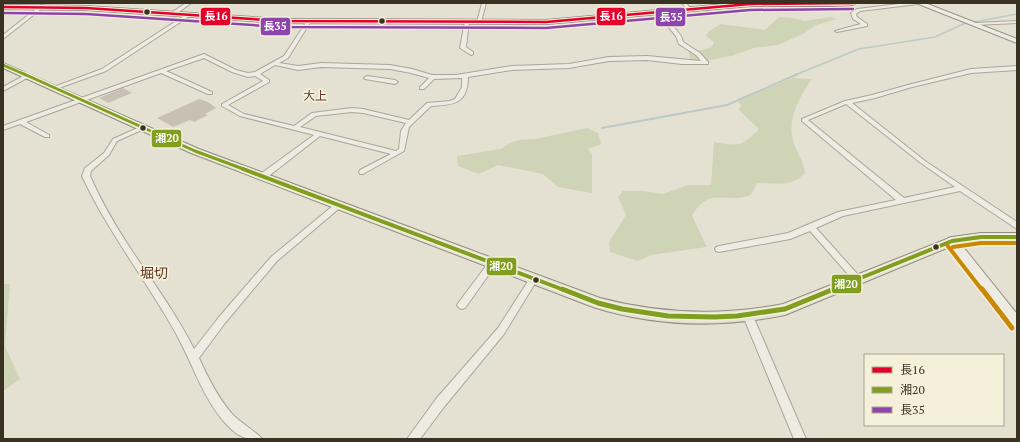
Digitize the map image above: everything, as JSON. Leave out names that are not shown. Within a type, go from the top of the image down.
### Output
[{"type":"main road","points":[[3,7],[43,5],[274,21],[479,22],[559,21],[658,12],[687,6],[848,3]]},
{"type":"main road","points":[[3,65],[195,151],[533,280],[598,303],[643,314],[694,319],[728,318],[785,309],[952,241],[992,236],[1017,237]]},
{"type":"street","points":[[174,14],[189,3]]},
{"type":"street","points":[[479,22],[484,3]]},
{"type":"street","points":[[864,3],[873,8]]},
{"type":"street","points":[[837,31],[865,25],[855,18],[853,13],[859,10],[919,3],[1017,41]]},
{"type":"street","points":[[3,37],[43,5]]},
{"type":"street","points":[[276,64],[298,68],[326,65],[377,66],[410,70],[432,77],[465,76],[512,68],[569,66],[609,59],[647,58],[706,63],[698,54],[681,43],[678,36],[658,12]]},
{"type":"street","points":[[54,88],[104,70],[189,15]]},
{"type":"street","points":[[3,128],[204,56],[234,71],[248,75],[256,74],[286,57],[309,21]]},
{"type":"street","points":[[467,22],[463,48],[471,53]]},
{"type":"street","points":[[972,23],[1017,22]]},
{"type":"street","points":[[1009,23],[1017,28]]},
{"type":"street","points":[[377,66],[367,78],[395,82]]},
{"type":"street","points":[[902,201],[804,120],[847,102],[873,97],[910,86],[972,71],[1017,68]]},
{"type":"street","points":[[161,71],[210,93]]},
{"type":"street","points":[[256,74],[267,81],[224,105],[236,113],[397,153]]},
{"type":"street","points":[[3,89],[27,76]]},
{"type":"street","points":[[363,172],[402,150],[405,137],[404,130],[410,122],[429,104],[451,103],[457,100],[465,87],[465,76]]},
{"type":"street","points":[[422,88],[432,77]]},
{"type":"street","points":[[847,102],[923,162],[1017,226]]},
{"type":"street","points":[[295,128],[314,114],[357,110],[410,122]]},
{"type":"street","points":[[21,122],[47,136]]},
{"type":"street","points":[[142,128],[115,140],[110,146],[108,154],[88,170],[86,176],[113,228],[174,320],[214,399],[224,414],[239,428],[256,439]]},
{"type":"street","points":[[262,177],[319,134]]},
{"type":"street","points":[[719,249],[790,236],[841,214],[962,188]]},
{"type":"street","points":[[193,358],[222,320],[269,264],[338,206]]},
{"type":"street","points":[[811,227],[857,279]]},
{"type":"street","points":[[952,241],[1017,324]]},
{"type":"street","points":[[462,304],[492,264]]},
{"type":"street","points":[[413,439],[440,403],[485,352],[501,331],[533,280]]},
{"type":"street","points":[[748,316],[800,439]]},
{"type":"green space","points":[[779,17],[794,18],[804,21],[831,17],[837,19],[816,25],[803,34],[778,45],[754,48],[731,56],[710,60],[691,60],[688,50],[703,50],[712,47],[714,42],[706,36],[709,31],[721,24],[765,30]]},
{"type":"green space","points":[[793,78],[812,79],[794,111],[792,120],[792,137],[805,173],[800,178],[783,184],[757,183],[751,195],[741,198],[711,198],[705,201],[692,216],[707,247],[651,255],[638,261],[610,252],[609,242],[626,215],[618,197],[623,191],[644,191],[663,194],[688,185],[711,185],[714,142],[739,144],[748,139],[759,129],[739,110],[741,105],[738,101]]},
{"type":"green space","points":[[587,128],[598,133],[601,144],[588,149],[592,154],[592,193],[558,187],[543,174],[498,165],[479,174],[458,166],[457,156],[501,149],[508,144],[519,140],[535,139]]},
{"type":"green space","points":[[3,284],[10,284],[5,346],[20,379],[3,391]]},
{"type":"building","points":[[123,88],[132,93],[108,103],[99,98]]},
{"type":"building","points":[[199,99],[208,102],[216,108],[205,114],[208,115],[194,122],[190,120],[173,127],[157,118]]},
{"type":"waterway","points":[[795,75],[859,49],[935,37],[963,24],[1017,14]]},
{"type":"waterway","points":[[602,128],[727,105],[798,74]]},
{"type":"transit line","name":"長16","points":[[3,7],[86,8],[282,21],[546,22],[750,4],[853,3]]},
{"type":"transit line","name":"長35","points":[[3,13],[86,14],[282,27],[546,28],[750,10],[853,9]]},
{"type":"transit line","name":"湘20","points":[[3,65],[195,151],[598,303],[645,313],[668,316],[714,317],[737,316],[785,309],[952,241],[981,237],[1017,237]]},
{"type":"transit line","points":[[953,247],[981,243],[1017,243]]},
{"type":"transit line","points":[[947,245],[1012,328]]},
{"type":"district","name":"大上","points":[[315,95]]},
{"type":"district","name":"堀切","points":[[154,272]]}]
